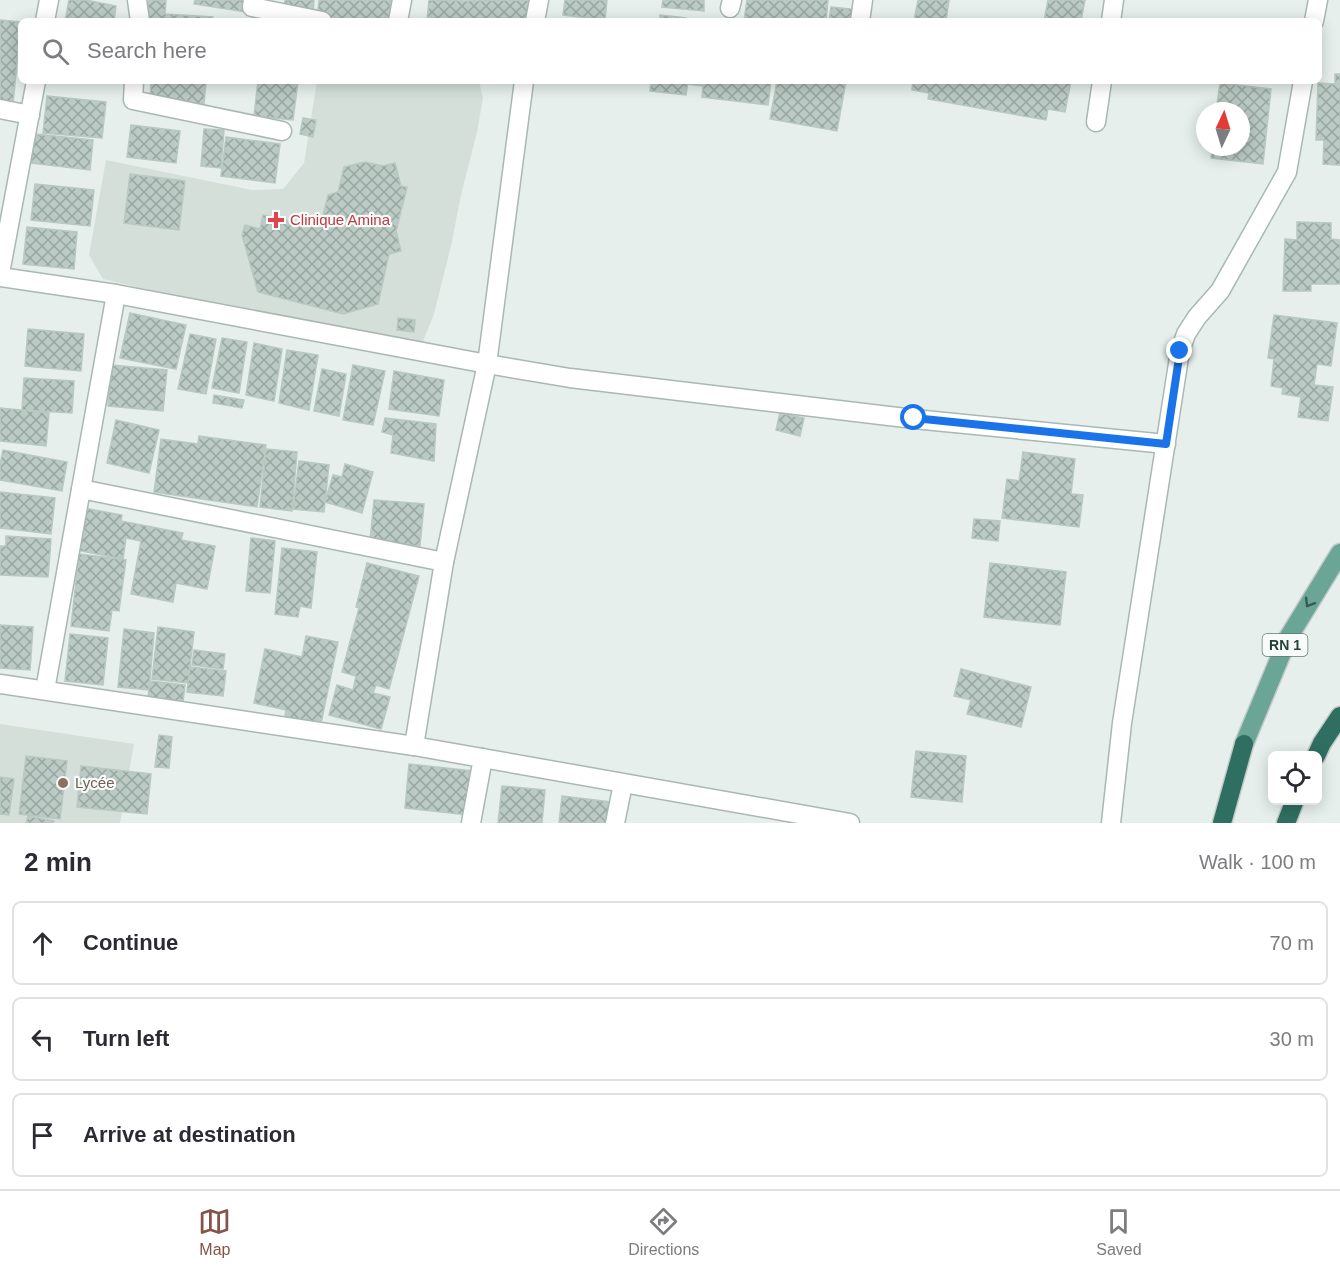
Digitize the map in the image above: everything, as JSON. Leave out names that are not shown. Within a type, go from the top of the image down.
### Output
[{"type":"highway","points":[[1318,751],[1340,716]]},
{"type":"highway","points":[[1222,823],[1244,744]]},
{"type":"highway","points":[[1231,823],[1244,744]]},
{"type":"highway","points":[[1286,823],[1293,805]]},
{"type":"main road","name":"RN 1","points":[[1244,744],[1288,638],[1340,553]]},
{"type":"street","points":[[137,0],[140,18]]},
{"type":"street","points":[[253,0],[252,7],[307,18]]},
{"type":"street","points":[[399,18],[402,0]]},
{"type":"street","points":[[536,18],[539,0]]},
{"type":"street","points":[[860,18],[863,0]]},
{"type":"street","points":[[1111,18],[1114,0]]},
{"type":"street","points":[[1315,18],[1318,0]]},
{"type":"street","points":[[35,84],[0,275],[116,294],[570,378],[890,416],[1166,444]]},
{"type":"street","points":[[134,84],[133,100],[282,131]]},
{"type":"street","points":[[414,746],[444,562],[487,364],[524,84]]},
{"type":"street","points":[[1096,122],[1102,84]]},
{"type":"street","points":[[1111,823],[1122,723],[1180,351],[1186,334],[1197,317],[1220,291],[1287,172],[1302,84]]},
{"type":"street","points":[[0,109],[30,115]]},
{"type":"street","points":[[45,690],[116,294]]},
{"type":"street","points":[[81,489],[444,562]]},
{"type":"street","points":[[0,684],[414,746],[850,823]]},
{"type":"street","points":[[471,823],[483,758]]},
{"type":"street","points":[[615,823],[623,784]]},
{"type":"shaded area","name":"Clinique Amina","points":[[317,84],[480,84],[483,98],[477,132],[434,314],[421,346],[231,309],[103,279],[89,255],[106,160],[252,190],[283,189],[304,163]]},
{"type":"shaded area","name":"Lycée","points":[[0,724],[134,744],[120,823],[0,823]]},
{"type":"building","points":[[69,0],[86,0],[116,6],[114,18],[66,18]]},
{"type":"building","points":[[149,0],[166,0],[165,14],[213,17],[213,18],[147,18]]},
{"type":"building","points":[[195,0],[255,0],[252,13],[194,4]]},
{"type":"building","points":[[285,0],[314,0],[313,14],[284,11]]},
{"type":"building","points":[[319,0],[391,0],[389,18],[317,18]]},
{"type":"building","points":[[429,0],[532,0],[530,18],[427,18]]},
{"type":"building","points":[[565,0],[607,0],[605,18],[563,15]]},
{"type":"building","points":[[663,0],[704,0],[704,11],[662,7]]},
{"type":"building","points":[[747,0],[828,0],[826,18],[744,18]]},
{"type":"building","points":[[918,0],[949,0],[946,18],[915,18]]},
{"type":"building","points":[[1048,0],[1085,0],[1082,18],[1045,18]]},
{"type":"building","points":[[831,7],[869,11],[868,18],[829,18]]},
{"type":"building","points":[[660,15],[686,18],[660,18]]},
{"type":"building","points":[[0,20],[18,22],[18,53],[13,104],[0,103]]},
{"type":"building","points":[[1335,74],[1340,74],[1340,165],[1323,164],[1324,140],[1316,140],[1318,84],[1335,84]]},
{"type":"building","points":[[151,84],[206,84],[204,104],[150,99]]},
{"type":"building","points":[[258,84],[298,84],[293,120],[254,116]]},
{"type":"building","points":[[651,84],[688,84],[686,95],[650,91]]},
{"type":"building","points":[[688,84],[771,84],[768,105],[702,97],[703,86]]},
{"type":"building","points":[[776,84],[845,84],[837,131],[770,119]]},
{"type":"building","points":[[913,84],[1070,84],[1065,112],[1048,109],[1046,120],[928,99],[929,93],[912,90]]},
{"type":"building","points":[[1220,84],[1271,89],[1263,164],[1211,158],[1211,156],[1250,156],[1250,102],[1217,102]]},
{"type":"building","points":[[47,96],[106,102],[102,138],[43,133]]},
{"type":"building","points":[[303,118],[316,120],[313,137],[300,134]]},
{"type":"building","points":[[131,125],[180,131],[176,163],[127,157]]},
{"type":"building","points":[[204,129],[224,130],[221,168],[201,166]]},
{"type":"building","points":[[35,134],[93,140],[90,170],[31,163]]},
{"type":"building","points":[[226,137],[280,144],[275,183],[221,176]]},
{"type":"building","points":[[365,162],[383,166],[395,163],[401,186],[407,187],[396,231],[401,251],[389,254],[378,304],[343,314],[258,292],[242,235],[245,225],[260,229],[263,215],[320,228],[328,195],[338,192],[344,167]]},
{"type":"building","points":[[130,174],[185,181],[179,230],[124,223]]},
{"type":"building","points":[[35,184],[94,190],[90,226],[31,220]]},
{"type":"building","points":[[1297,222],[1331,223],[1331,239],[1340,240],[1340,284],[1311,284],[1311,291],[1283,291],[1285,239],[1297,240]]},
{"type":"building","points":[[27,227],[77,232],[74,269],[23,264]]},
{"type":"building","points":[[130,313],[186,325],[176,369],[120,358]]},
{"type":"building","points":[[1274,315],[1337,323],[1331,366],[1317,364],[1314,385],[1333,387],[1328,421],[1298,417],[1301,397],[1282,394],[1283,388],[1271,386],[1274,359],[1268,358]]},
{"type":"building","points":[[398,318],[415,320],[414,332],[397,330]]},
{"type":"building","points":[[28,329],[84,334],[81,371],[25,366]]},
{"type":"building","points":[[190,334],[216,339],[206,394],[178,389]]},
{"type":"building","points":[[222,338],[247,342],[239,393],[212,388]]},
{"type":"building","points":[[254,343],[282,349],[274,401],[246,395]]},
{"type":"building","points":[[287,350],[318,355],[309,410],[279,403]]},
{"type":"building","points":[[111,365],[167,370],[163,411],[108,406]]},
{"type":"building","points":[[353,365],[385,371],[373,425],[343,420]]},
{"type":"building","points":[[322,369],[346,374],[339,416],[314,411]]},
{"type":"building","points":[[394,371],[444,380],[439,416],[389,409]]},
{"type":"building","points":[[24,378],[74,381],[72,413],[22,410]]},
{"type":"building","points":[[214,395],[244,400],[242,408],[213,403]]},
{"type":"building","points":[[0,408],[49,413],[46,446],[0,441]]},
{"type":"building","points":[[780,413],[804,418],[800,436],[776,430]]},
{"type":"building","points":[[385,418],[436,424],[434,461],[391,453],[393,435],[382,432]]},
{"type":"building","points":[[116,420],[159,430],[149,473],[107,463]]},
{"type":"building","points":[[199,436],[266,445],[257,507],[154,492],[161,439],[198,444]]},
{"type":"building","points":[[266,449],[297,452],[292,511],[260,507]]},
{"type":"building","points":[[3,450],[67,462],[62,491],[0,480]]},
{"type":"building","points":[[1023,452],[1075,459],[1071,494],[1083,495],[1079,527],[1002,518],[1007,479],[1019,481]]},
{"type":"building","points":[[299,461],[329,465],[324,512],[293,509]]},
{"type":"building","points":[[345,464],[373,472],[362,513],[325,502],[333,475],[342,477]]},
{"type":"building","points":[[0,492],[55,498],[51,534],[0,528]]},
{"type":"building","points":[[374,500],[424,504],[420,546],[370,541]]},
{"type":"building","points":[[84,508],[122,515],[121,521],[183,533],[181,540],[215,546],[207,589],[176,583],[173,602],[131,594],[141,541],[126,538],[123,559],[76,550]]},
{"type":"building","points":[[974,519],[1000,521],[998,541],[972,538]]},
{"type":"building","points":[[6,536],[51,539],[48,577],[0,575],[0,546],[6,546]]},
{"type":"building","points":[[251,538],[275,541],[270,593],[246,591]]},
{"type":"building","points":[[282,548],[317,552],[311,608],[300,606],[298,617],[275,614]]},
{"type":"building","points":[[79,554],[126,560],[119,611],[112,610],[109,631],[71,626]]},
{"type":"building","points":[[367,563],[419,576],[389,689],[376,685],[373,693],[390,697],[381,729],[329,715],[337,685],[353,690],[356,676],[342,672],[359,608],[356,607]]},
{"type":"building","points":[[990,563],[1066,572],[1060,625],[984,617]]},
{"type":"building","points":[[0,625],[33,627],[30,670],[0,668]]},
{"type":"building","points":[[158,627],[194,632],[188,683],[152,679]]},
{"type":"building","points":[[124,629],[154,633],[149,690],[118,687]]},
{"type":"building","points":[[70,634],[108,638],[103,685],[65,681]]},
{"type":"building","points":[[306,636],[338,642],[320,728],[284,721],[286,710],[254,703],[265,649],[302,657]]},
{"type":"building","points":[[194,650],[225,654],[223,669],[192,665]]},
{"type":"building","points":[[190,667],[226,671],[223,696],[187,692]]},
{"type":"building","points":[[961,669],[1031,687],[1021,727],[967,714],[971,700],[954,696]]},
{"type":"building","points":[[150,681],[185,685],[183,702],[148,698]]},
{"type":"building","points":[[159,735],[172,737],[169,768],[155,767]]},
{"type":"building","points":[[916,751],[966,756],[962,802],[911,797]]},
{"type":"building","points":[[26,756],[67,761],[60,819],[19,814]]},
{"type":"building","points":[[409,764],[473,771],[468,815],[405,808]]},
{"type":"building","points":[[81,766],[151,774],[147,814],[77,807]]},
{"type":"building","points":[[0,777],[14,779],[9,815],[0,814]]},
{"type":"building","points":[[502,786],[545,790],[542,823],[498,823]]},
{"type":"building","points":[[562,796],[611,802],[608,823],[559,823]]},
{"type":"building","points":[[28,816],[54,821],[53,823],[26,823]]},
{"type":"place","name":"Clinique Amina","points":[[276,220]]},
{"type":"place","name":"Lycée","points":[[63,783]]},
{"type":"route","points":[[914,418],[1166,444],[1180,351]]}]
